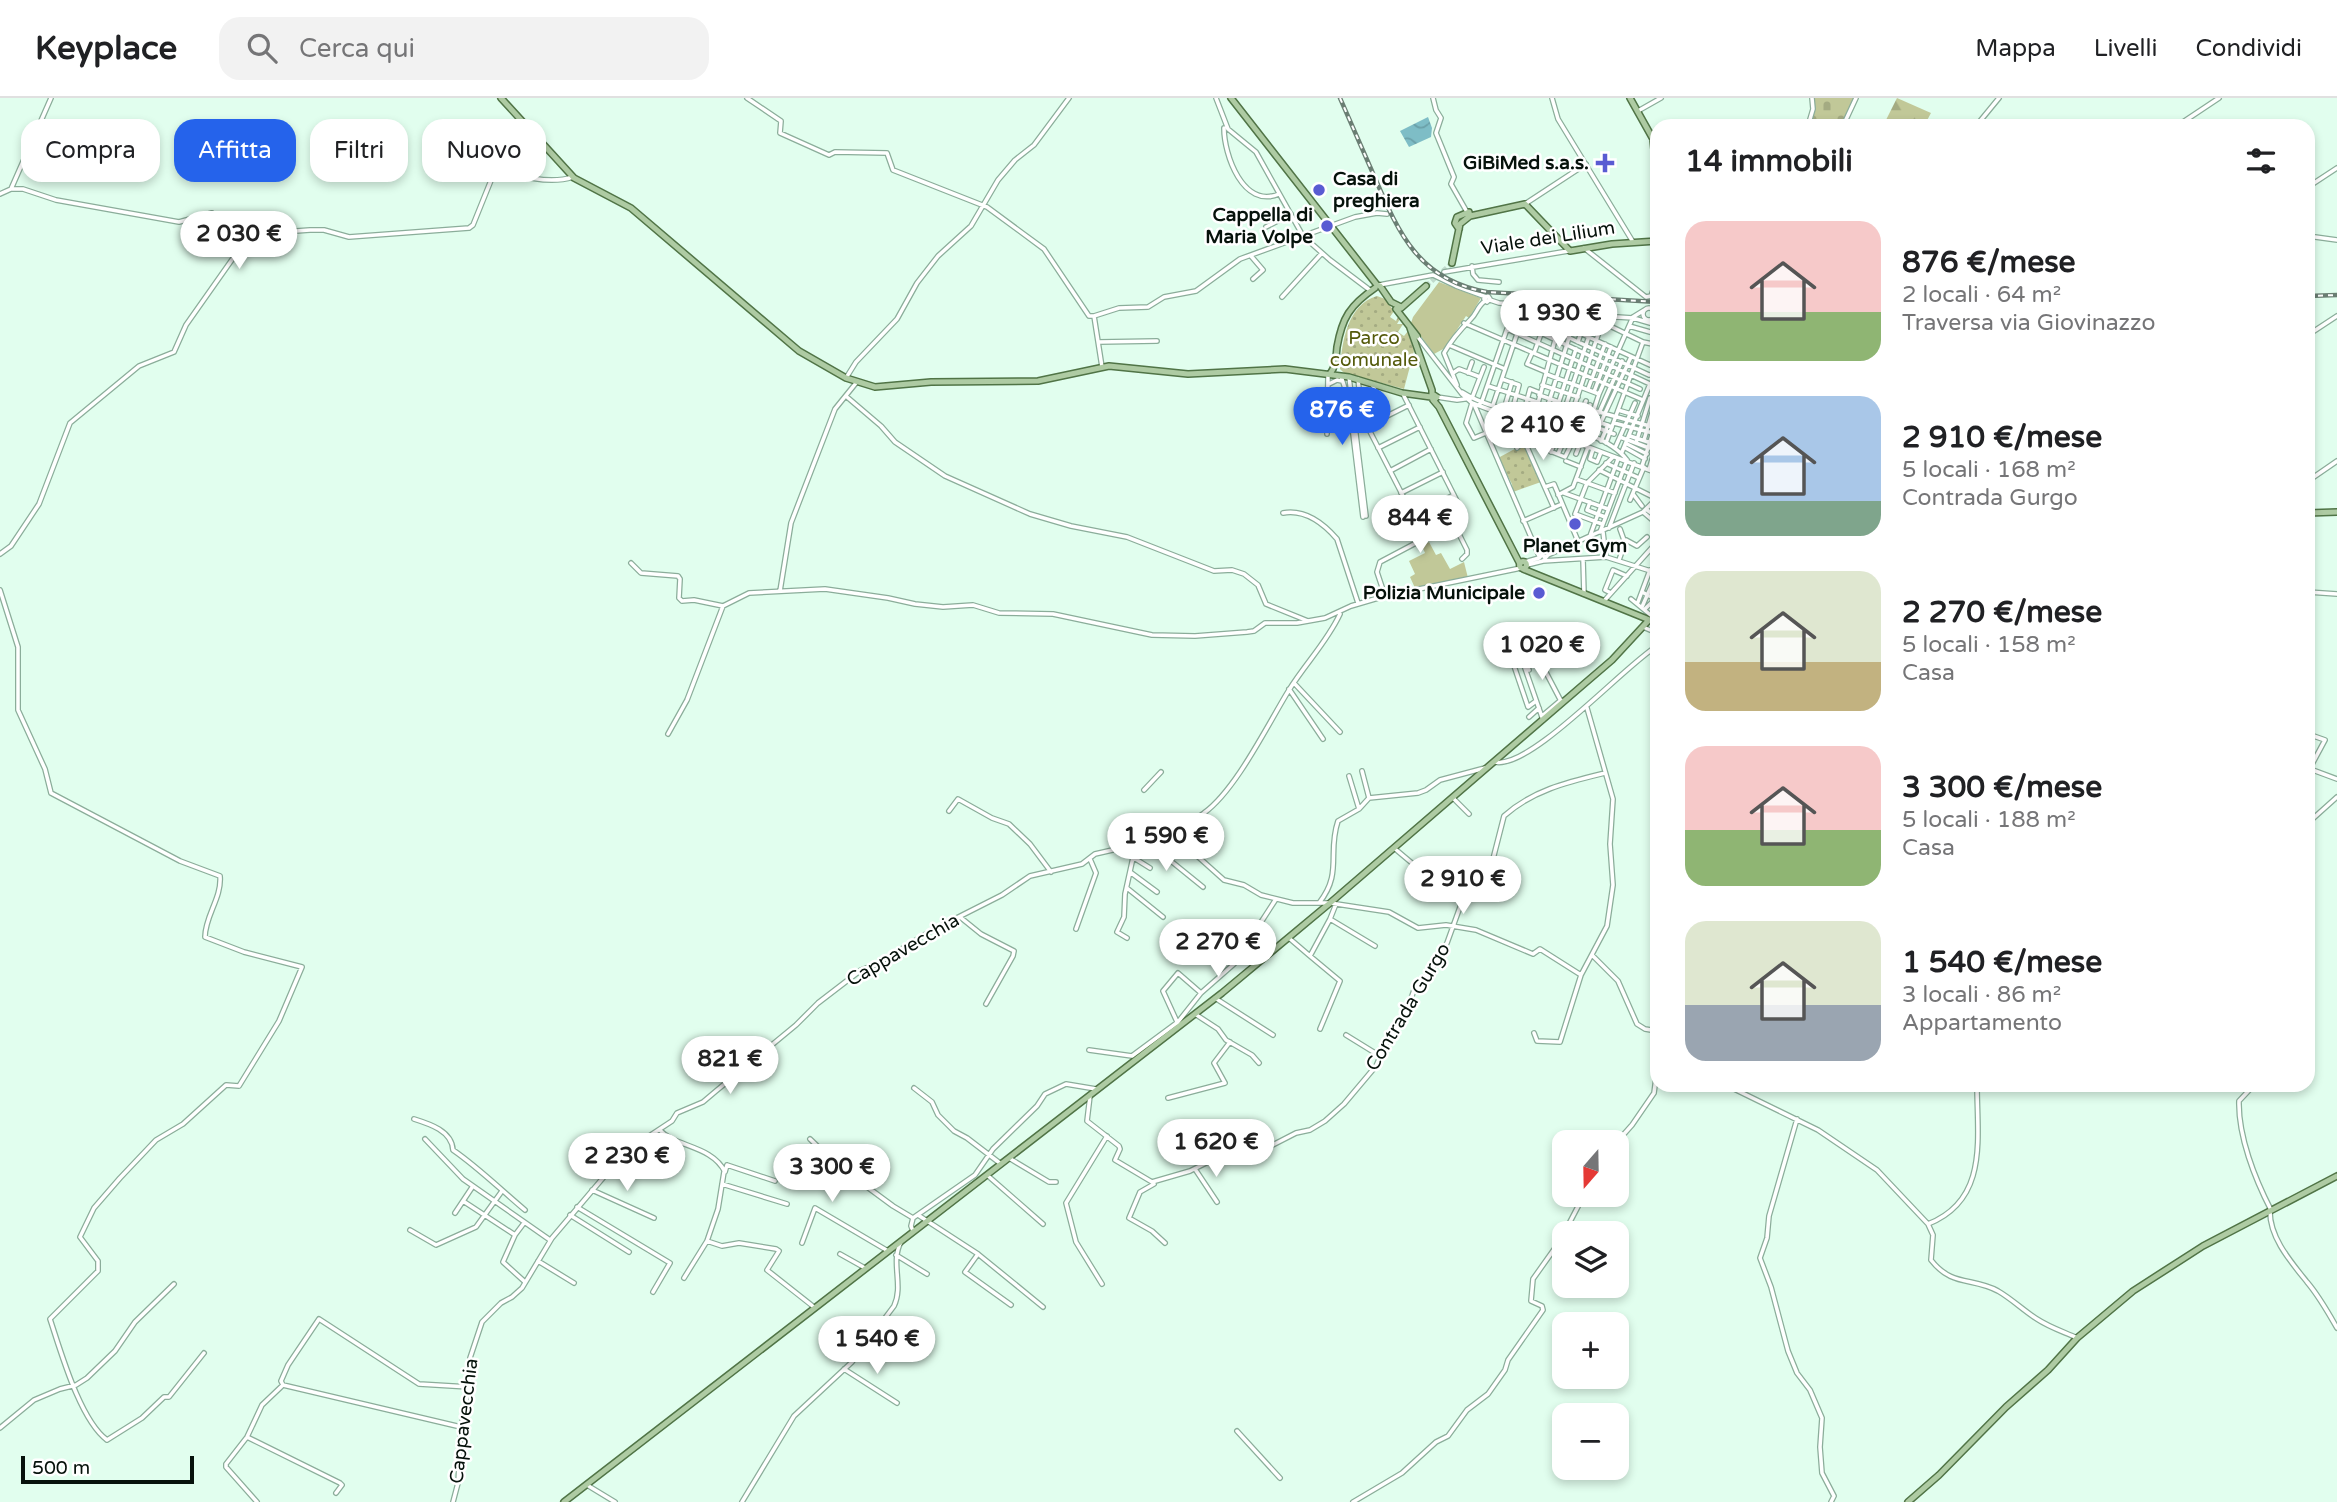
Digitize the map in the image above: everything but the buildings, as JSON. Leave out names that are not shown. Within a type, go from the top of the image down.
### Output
[{"type":"main road","points":[[500,98],[573,177],[631,208],[799,351],[856,383],[887,387],[931,382],[1028,382],[1102,367],[1122,366],[1188,374],[1250,369],[1307,370],[1358,379],[1402,393],[1434,397]]},
{"type":"main road","points":[[1231,98],[1378,289],[1399,308],[1417,340],[1434,397],[1523,565],[1584,594],[1650,618]]},
{"type":"main road","points":[[1630,98],[1650,133]]},
{"type":"main road","points":[[1452,263],[1461,222],[1469,214],[1525,204],[1570,251]]},
{"type":"main road","name":"Viale dei Lilium","points":[[1570,251],[1650,241]]},
{"type":"main road","points":[[1399,308],[1426,286]]},
{"type":"main road","points":[[1335,376],[1342,322],[1362,298],[1378,289]]},
{"type":"main road","points":[[1335,376],[1345,324],[1362,302],[1378,289]]},
{"type":"main road","points":[[2315,513],[2337,512]]},
{"type":"main road","points":[[564,1502],[1098,1090],[1333,904],[1394,848],[1487,768],[1499,761],[1542,718],[1612,660],[1650,619]]},
{"type":"main road","points":[[1908,1502],[1939,1475],[1998,1414],[2048,1370],[2077,1338],[2141,1286],[2203,1246],[2337,1176]]},
{"type":"street","points":[[11,189],[51,98]]},
{"type":"street","points":[[747,98],[781,121],[780,133],[828,155],[835,152],[887,153],[893,170],[990,209],[1047,251],[1089,316],[1119,308],[1148,307],[1164,297],[1196,291],[1240,259],[1355,217],[1387,214]]},
{"type":"street","points":[[846,378],[856,362],[897,319],[917,283],[938,256],[971,226],[998,180],[1015,160],[1034,145],[1069,98]]},
{"type":"street","points":[[1216,98],[1228,129],[1256,152],[1303,236],[1361,285],[1364,290],[1362,298]]},
{"type":"street","points":[[1433,98],[1441,118],[1436,133],[1454,177],[1451,184],[1469,214]]},
{"type":"street","points":[[1552,98],[1558,119],[1633,242]]},
{"type":"street","points":[[1638,111],[1661,98]]},
{"type":"street","points":[[1810,119],[1812,98]]},
{"type":"street","points":[[1846,119],[1856,98]]},
{"type":"street","points":[[1982,119],[1999,98]]},
{"type":"street","points":[[2188,119],[2219,98]]},
{"type":"street","points":[[1224,128],[1228,159],[1240,179],[1260,194],[1279,194]]},
{"type":"street","points":[[1525,204],[1586,164]]},
{"type":"street","points":[[232,239],[254,234],[310,230],[324,230],[349,237],[469,228],[473,225],[496,168],[533,178],[564,180],[573,177]]},
{"type":"street","points":[[2315,182],[2337,168]]},
{"type":"street","points":[[0,194],[11,189],[23,189],[56,200],[179,222],[212,213],[232,239],[236,254],[186,326],[174,352],[139,366],[70,423],[39,504],[11,546],[0,554]]},
{"type":"street","points":[[1266,227],[1291,214]]},
{"type":"street","points":[[2315,237],[2337,240]]},
{"type":"street","points":[[1584,248],[1646,297],[1650,296]]},
{"type":"street","name":"Viale dei Lilium","points":[[1444,272],[1570,251]]},
{"type":"street","points":[[1282,297],[1322,253]]},
{"type":"street","points":[[1251,256],[1263,270],[1253,279]]},
{"type":"street","points":[[1472,266],[1473,274],[1478,280],[1499,282]]},
{"type":"street","points":[[1361,285],[1378,289],[1434,275],[1497,303],[1551,307],[1576,315],[1633,318],[1650,322]]},
{"type":"street","points":[[1450,375],[1444,353],[1464,323],[1471,320],[1480,304],[1487,299]]},
{"type":"street","points":[[1551,307],[1527,364],[1599,394]]},
{"type":"street","points":[[1646,309],[1650,310]]},
{"type":"street","points":[[1586,434],[1599,394],[1629,326],[1633,318],[1646,309]]},
{"type":"street","points":[[1646,309],[1644,316],[1647,321]]},
{"type":"street","points":[[1534,418],[1564,311]]},
{"type":"street","points":[[1542,421],[1576,315]]},
{"type":"street","points":[[1552,424],[1587,315]]},
{"type":"street","points":[[1094,316],[1102,367]]},
{"type":"street","points":[[1567,428],[1603,316]]},
{"type":"street","points":[[2315,330],[2337,316]]},
{"type":"street","points":[[1610,326],[1613,317]]},
{"type":"street","points":[[1547,318],[1650,365]]},
{"type":"street","points":[[1464,323],[1643,400],[1650,398]]},
{"type":"street","points":[[1602,323],[1650,344]]},
{"type":"street","points":[[1544,326],[1650,376]]},
{"type":"street","points":[[1629,326],[1650,332]]},
{"type":"street","points":[[1475,401],[1488,386],[1507,329],[1640,388]]},
{"type":"street","points":[[1541,333],[1650,384],[1590,536]]},
{"type":"street","points":[[1493,405],[1517,334]]},
{"type":"street","points":[[1559,426],[1589,336]]},
{"type":"street","points":[[1417,340],[1450,375],[1459,389],[1475,401],[1649,470]]},
{"type":"street","points":[[1099,342],[1157,341]]},
{"type":"street","points":[[1594,437],[1598,428],[1608,422],[1618,410],[1643,342]]},
{"type":"street","points":[[1588,389],[1605,344]]},
{"type":"street","points":[[1449,345],[1505,369]]},
{"type":"street","points":[[1594,392],[1611,346]]},
{"type":"street","points":[[1583,416],[1595,410],[1617,389],[1631,356]]},
{"type":"street","points":[[1574,430],[1578,420],[1602,405],[1622,361]]},
{"type":"street","points":[[1468,373],[1472,362]]},
{"type":"street","points":[[1484,367],[1466,423],[1474,438],[1486,433]]},
{"type":"street","points":[[1450,375],[1459,369],[1480,377]]},
{"type":"street","points":[[1329,384],[1338,380],[1335,376]]},
{"type":"street","points":[[1327,434],[1329,384],[1335,376]]},
{"type":"street","points":[[1335,376],[1347,393],[1354,427]]},
{"type":"street","points":[[1349,377],[1364,516]]},
{"type":"street","points":[[1358,379],[1363,419],[1425,539]]},
{"type":"street","points":[[1502,379],[1519,385],[1512,411]]},
{"type":"street","points":[[1504,409],[1512,382]]},
{"type":"street","points":[[780,591],[791,523],[835,409],[856,383]]},
{"type":"street","points":[[1373,384],[1387,416]]},
{"type":"street","points":[[1542,385],[1578,397]]},
{"type":"street","points":[[1488,386],[1583,422],[1626,423],[1650,430]]},
{"type":"street","points":[[1525,416],[1530,389],[1566,404],[1598,428],[1610,433]]},
{"type":"street","points":[[1385,596],[1377,572],[1380,562],[1464,519],[1465,514],[1402,393]]},
{"type":"street","points":[[847,397],[895,442],[945,476],[1030,514],[1071,526],[1126,537],[1214,571],[1233,570],[1244,574],[1258,585],[1266,604],[1308,621]]},
{"type":"street","points":[[1434,397],[1493,405],[1586,434],[1615,448],[1644,440],[1650,443]]},
{"type":"street","points":[[1635,443],[1650,398]]},
{"type":"street","points":[[1475,401],[1493,450],[1541,560]]},
{"type":"street","points":[[1597,402],[1602,405]]},
{"type":"street","points":[[1367,426],[1409,405]]},
{"type":"street","points":[[1525,416],[1531,406]]},
{"type":"street","points":[[1615,448],[1634,406],[1646,413]]},
{"type":"street","points":[[1595,410],[1608,422],[1610,433],[1606,443]]},
{"type":"street","points":[[1595,410],[1608,422]]},
{"type":"street","points":[[1618,410],[1637,416]]},
{"type":"street","points":[[1580,432],[1583,416]]},
{"type":"street","points":[[1644,440],[1650,421]]},
{"type":"street","points":[[1517,448],[1529,424]]},
{"type":"street","points":[[1378,448],[1420,427]]},
{"type":"street","points":[[1541,429],[1530,445],[1530,453],[1554,508]]},
{"type":"street","points":[[1542,448],[1549,432]]},
{"type":"street","points":[[1601,440],[1610,433]]},
{"type":"street","points":[[1551,452],[1557,435]]},
{"type":"street","points":[[1620,437],[1626,444],[1650,457]]},
{"type":"street","points":[[1559,454],[1564,438]]},
{"type":"street","points":[[1522,441],[1559,454],[1581,467]]},
{"type":"street","points":[[1566,459],[1573,441]]},
{"type":"street","points":[[1635,443],[1646,456]]},
{"type":"street","points":[[1626,444],[1635,443],[1649,448],[1630,500]]},
{"type":"street","points":[[1576,454],[1580,444]]},
{"type":"street","points":[[1606,557],[1602,524],[1627,460],[1626,444]]},
{"type":"street","points":[[1590,448],[1590,459],[1597,462],[1601,452]]},
{"type":"street","points":[[1558,495],[1573,487],[1590,448]]},
{"type":"street","points":[[1390,471],[1431,449]]},
{"type":"street","points":[[1487,452],[1493,450]]},
{"type":"street","points":[[1569,519],[1577,514],[1587,483],[1613,457]]},
{"type":"street","points":[[2315,476],[2337,461]]},
{"type":"street","points":[[1606,463],[1640,478]]},
{"type":"street","points":[[1609,528],[1634,463]]},
{"type":"street","points":[[1599,470],[1650,499]]},
{"type":"street","points":[[1401,493],[1443,472]]},
{"type":"street","points":[[1576,479],[1615,493]]},
{"type":"street","points":[[1545,487],[1554,484],[1578,541]]},
{"type":"street","points":[[1523,521],[1554,508],[1562,502],[1564,493]]},
{"type":"street","points":[[1564,493],[1615,512]]},
{"type":"street","points":[[1633,494],[1642,506]]},
{"type":"street","points":[[1413,515],[1454,495]]},
{"type":"street","points":[[1590,502],[1587,510],[1620,523]]},
{"type":"street","points":[[631,563],[641,572],[678,576],[679,598],[682,601],[694,600],[723,606],[749,593],[825,589],[926,606],[970,605],[999,612],[1036,612],[1157,635],[1229,634],[1254,631],[1265,623],[1325,618],[1357,603],[1512,569],[1541,560],[1650,507]]},
{"type":"street","points":[[1645,511],[1650,513]]},
{"type":"street","points":[[1645,511],[1650,516]]},
{"type":"street","points":[[1283,513],[1304,514],[1331,530],[1338,539],[1357,603]]},
{"type":"street","points":[[1577,514],[1602,524]]},
{"type":"street","points":[[1454,524],[1467,550],[1462,559]]},
{"type":"street","points":[[1619,560],[1624,539],[1620,529]]},
{"type":"street","points":[[1624,539],[1637,546],[1647,537]]},
{"type":"street","points":[[1604,601],[1650,552]]},
{"type":"street","points":[[1541,560],[1606,557],[1650,570],[1638,602]]},
{"type":"street","points":[[1583,559],[1584,594]]},
{"type":"street","points":[[1611,593],[1605,590],[1613,570],[1627,576]]},
{"type":"street","points":[[0,590],[18,647],[18,710],[45,768],[51,793],[180,861],[220,876],[219,892],[205,937],[244,952],[302,967],[279,1021],[239,1086],[226,1085],[183,1124],[156,1140],[102,1197],[85,1223],[80,1237],[98,1261],[98,1270],[50,1319],[73,1385],[95,1429],[107,1440],[142,1418],[169,1396],[204,1353]]},
{"type":"street","points":[[1642,592],[1649,594],[1644,608]]},
{"type":"street","points":[[2315,592],[2337,594]]},
{"type":"street","points":[[1632,599],[1650,617]]},
{"type":"street","points":[[1644,608],[1650,604]]},
{"type":"street","points":[[668,734],[687,700],[723,606]]},
{"type":"street","name":"Cappavecchia","points":[[453,1502],[458,1483],[461,1427],[469,1387],[470,1358],[482,1322],[500,1303],[512,1297],[525,1282],[550,1240],[625,1152],[672,1121],[677,1113],[703,1102],[796,1025],[818,1003],[861,970],[877,964],[929,932],[1002,895],[1030,876],[1082,864],[1095,854],[1136,844],[1175,824],[1203,815],[1224,794],[1289,689],[1328,636],[1341,612]]},
{"type":"street","points":[[1643,627],[1650,630]]},
{"type":"street","points":[[1530,640],[1561,702]]},
{"type":"street","points":[[1528,672],[1520,651],[1510,654],[1528,707],[1535,701]]},
{"type":"street","points":[[1499,761],[1542,741],[1587,708],[1624,671],[1650,651]]},
{"type":"street","points":[[1539,658],[1527,664],[1535,701],[1542,718]]},
{"type":"street","points":[[1518,677],[1528,672]]},
{"type":"street","points":[[1294,683],[1340,732]]},
{"type":"street","points":[[1289,689],[1323,739]]},
{"type":"street","points":[[1529,717],[1539,708]]},
{"type":"street","points":[[1534,1033],[1537,1041],[1560,1042],[1581,975],[1607,926],[1613,885],[1610,844],[1613,804],[1587,708]]},
{"type":"street","points":[[2315,736],[2325,740],[2315,758]]},
{"type":"street","points":[[1319,902],[1334,874],[1333,847],[1337,823],[1359,809],[1369,798],[1418,793],[1440,780],[1487,768]]},
{"type":"street","points":[[2315,770],[2337,779]]},
{"type":"street","points":[[1362,771],[1369,798]]},
{"type":"street","points":[[1144,790],[1161,772]]},
{"type":"street","name":"Contrada Gurgo","points":[[1090,1096],[1087,1121],[1121,1148],[1115,1160],[1152,1182],[1195,1169],[1234,1149],[1261,1151],[1325,1121],[1344,1104],[1376,1066],[1391,1035],[1405,1016],[1414,990],[1430,972],[1454,927],[1464,897],[1484,875],[1493,859],[1504,816],[1527,798],[1553,786],[1605,773]]},
{"type":"street","points":[[1349,776],[1359,809]]},
{"type":"street","points":[[2315,817],[2337,797]]},
{"type":"street","points":[[1453,798],[1469,814]]},
{"type":"street","points":[[949,811],[958,799],[1009,824],[1030,844],[1051,872]]},
{"type":"street","points":[[1165,831],[1176,845],[1195,854],[1224,880],[1241,884],[1255,893],[1293,903],[1319,902],[1390,912],[1418,928],[1446,925],[1476,930],[1533,954],[1540,949],[1581,975]]},
{"type":"street","points":[[1145,840],[1203,887]]},
{"type":"street","points":[[1128,938],[1117,932],[1124,917],[1136,844]]},
{"type":"street","points":[[1394,848],[1424,874]]},
{"type":"street","points":[[1076,929],[1096,873],[1090,858]]},
{"type":"street","points":[[1134,858],[1150,868]]},
{"type":"street","points":[[1130,872],[1157,892]]},
{"type":"street","points":[[1127,888],[1163,917]]},
{"type":"street","points":[[1089,1051],[1132,1056],[1153,1039],[1179,1025],[1201,993],[1234,964],[1276,898]]},
{"type":"street","points":[[1310,956],[1330,919],[1333,904]]},
{"type":"street","points":[[960,916],[981,934],[1014,951],[986,1004]]},
{"type":"street","points":[[1330,919],[1375,947]]},
{"type":"street","points":[[1289,937],[1341,979],[1320,1029]]},
{"type":"street","points":[[1591,954],[1618,981],[1637,1024],[1650,1030]]},
{"type":"street","points":[[1179,1025],[1163,994],[1177,974],[1181,974],[1201,993]]},
{"type":"street","points":[[1216,998],[1273,1035]]},
{"type":"street","points":[[1195,1014],[1259,1063]]},
{"type":"street","points":[[1346,1035],[1380,1056]]},
{"type":"street","points":[[1168,1098],[1225,1083],[1214,1063],[1230,1042]]},
{"type":"street","points":[[913,1231],[911,1226],[915,1217],[969,1180],[988,1155],[1050,1091],[1070,1083],[1098,1090]]},
{"type":"street","points":[[914,1088],[932,1102],[938,1115],[954,1131],[1001,1164]]},
{"type":"street","points":[[1628,1130],[1654,1092]]},
{"type":"street","points":[[1741,1092],[1818,1130],[1877,1170],[1928,1224],[1933,1235],[1931,1260],[1941,1269],[1959,1282],[1981,1283],[1999,1292],[2039,1321],[2077,1338]]},
{"type":"street","points":[[1928,1224],[1939,1219],[1962,1200],[1973,1180],[1977,1145],[1977,1092]]},
{"type":"street","points":[[2247,1092],[2239,1101],[2243,1135],[2256,1178],[2271,1210],[2270,1222],[2287,1257],[2307,1281],[2337,1328]]},
{"type":"street","points":[[414,1119],[443,1132],[452,1141],[453,1150],[484,1172],[525,1210]]},
{"type":"street","points":[[1797,1119],[1769,1216],[1767,1238],[1760,1258],[1771,1287],[1788,1351],[1822,1418],[1822,1472],[1835,1496],[1831,1502]]},
{"type":"street","points":[[660,1129],[665,1135],[699,1148],[720,1164],[724,1172]]},
{"type":"street","points":[[1102,1284],[1076,1242],[1066,1203],[1107,1136]]},
{"type":"street","points":[[425,1139],[450,1167],[473,1186],[550,1240]]},
{"type":"street","points":[[810,1139],[836,1164],[893,1206],[927,1221],[978,1254],[1043,1307]]},
{"type":"street","points":[[1009,1158],[1049,1182],[1056,1182]]},
{"type":"street","points":[[684,1278],[707,1241],[718,1209],[727,1166],[775,1181]]},
{"type":"street","points":[[1195,1169],[1217,1202]]},
{"type":"street","points":[[987,1175],[1043,1224]]},
{"type":"street","points":[[722,1184],[787,1204]]},
{"type":"street","points":[[1154,1185],[1140,1192],[1129,1218],[1152,1231],[1165,1243]]},
{"type":"street","points":[[455,1213],[473,1186]]},
{"type":"street","points":[[592,1190],[654,1218]]},
{"type":"street","points":[[410,1230],[436,1245],[476,1227],[502,1191]]},
{"type":"street","points":[[463,1201],[515,1235]]},
{"type":"street","points":[[577,1207],[670,1263],[653,1292]]},
{"type":"street","points":[[802,1243],[815,1208],[888,1251]]},
{"type":"street","points":[[1353,1502],[1402,1473],[1426,1450],[1448,1436],[1467,1410],[1488,1394],[1543,1310],[1543,1307],[1531,1301],[1532,1279],[1560,1241],[1577,1208]]},
{"type":"street","points":[[570,1215],[629,1252]]},
{"type":"street","points":[[524,1223],[515,1235],[503,1263],[525,1282]]},
{"type":"street","points":[[742,1502],[794,1416],[844,1369],[876,1332],[899,1296],[896,1251],[904,1239]]},
{"type":"street","points":[[707,1241],[722,1246],[738,1243],[779,1251],[767,1270],[814,1307]]},
{"type":"street","points":[[840,1254],[865,1268]]},
{"type":"street","points":[[978,1254],[965,1272],[1011,1305]]},
{"type":"street","points":[[896,1255],[927,1274]]},
{"type":"street","points":[[538,1261],[574,1283]]},
{"type":"street","points":[[0,1428],[34,1400],[80,1384],[109,1358],[135,1322],[174,1284]]},
{"type":"street","points":[[283,1385],[282,1375],[319,1319],[419,1384],[469,1387]]},
{"type":"street","points":[[844,1369],[897,1403]]},
{"type":"street","points":[[283,1385],[461,1427]]},
{"type":"street","points":[[257,1502],[226,1466],[247,1437],[262,1405],[283,1385]]},
{"type":"street","points":[[1237,1431],[1280,1478]]},
{"type":"street","points":[[247,1437],[340,1483],[342,1485],[336,1493]]},
{"type":"street","points":[[586,1484],[615,1502]]},
{"type":"green space","points":[[1814,98],[1854,98],[1845,119],[1811,119],[1815,109]]},
{"type":"green space","points":[[1897,98],[1931,113],[1928,119],[1886,119]]},
{"type":"green space","points":[[1439,282],[1481,298],[1445,348],[1434,354],[1411,323]]},
{"type":"green space","name":"Parco comunale","points":[[1377,296],[1385,299],[1394,311],[1390,317],[1396,321],[1398,317],[1400,319],[1397,324],[1403,324],[1398,332],[1404,336],[1408,331],[1414,351],[1404,389],[1344,373],[1340,369],[1342,347],[1353,316],[1359,307]]},
{"type":"green space","points":[[1522,445],[1541,482],[1513,492],[1512,484],[1498,458]]},
{"type":"green space","points":[[1429,542],[1436,555],[1441,553],[1450,569],[1464,562],[1468,578],[1415,588],[1410,577],[1415,574],[1409,561],[1425,553],[1422,546]]},
{"type":"water","points":[[1428,117],[1432,128],[1431,137],[1409,147],[1400,131]]},
{"type":"tunnel","points":[[1426,286],[1452,263]]},
{"type":"railway","points":[[1340,98],[1403,236],[1414,252],[1444,277],[1487,292],[1650,302]]},
{"type":"railway","points":[[2315,296],[2337,295]]},
{"type":"place","name":"GiBiMed s.a.s.","points":[[1605,163]]},
{"type":"place","name":"Casa di preghiera","points":[[1319,190]]},
{"type":"place","name":"Cappella di Maria Volpe","points":[[1327,226]]},
{"type":"place","name":"Planet Gym","points":[[1575,524]]},
{"type":"place","name":"Polizia Municipale","points":[[1539,593]]}]
